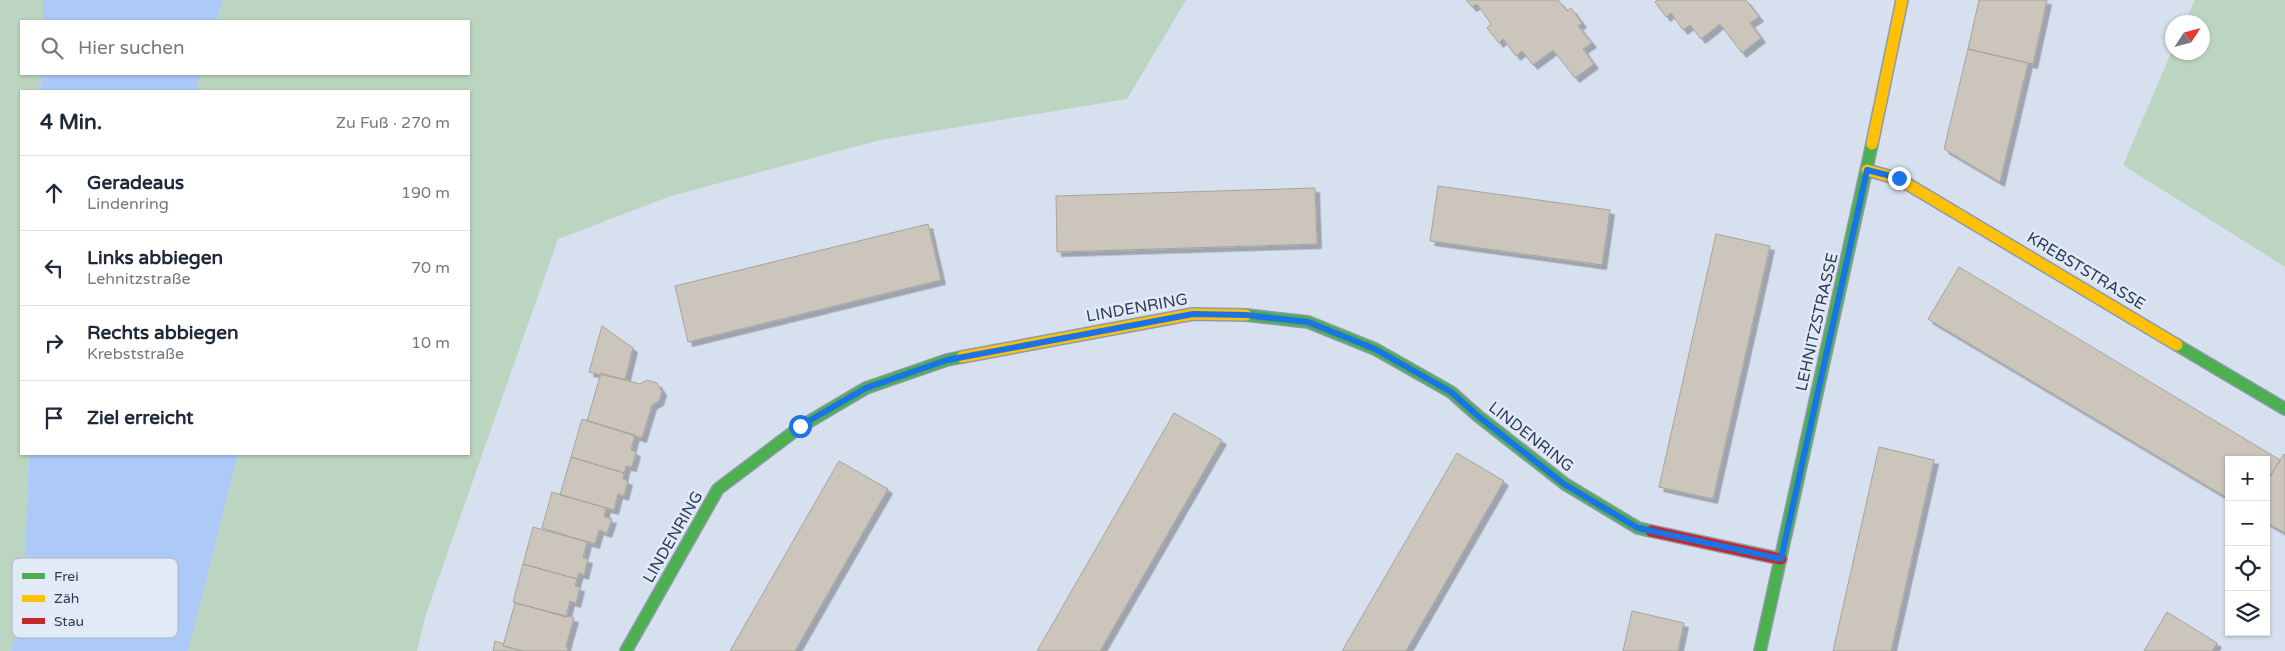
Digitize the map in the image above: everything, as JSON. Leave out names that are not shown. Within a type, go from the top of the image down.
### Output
[{"type":"street","name":"LEHNITZSTRASSE","points":[[1760,651],[1867,170],[1902,0]]},
{"type":"street","name":"KREBSTSTRASSE","points":[[1867,170],[1899,178],[2285,409]]},
{"type":"street","name":"LINDENRING","points":[[626,651],[718,489],[800,426],[866,388],[947,360],[1193,314],[1246,315],[1308,322],[1375,349],[1451,392],[1478,416],[1564,484],[1638,528],[1781,559]]},
{"type":"green space","points":[[0,0],[43,0],[43,20],[20,20],[20,75],[41,75],[40,90],[20,90],[20,455],[29,455],[25,556],[27,558],[12,558],[12,638],[20,638],[11,644],[12,651],[0,651]]},
{"type":"green space","points":[[223,0],[1186,0],[1127,99],[880,140],[671,196],[558,239],[426,614],[417,651],[188,651],[238,455],[470,455],[470,90],[196,90],[201,75],[470,75],[470,20],[217,20]]},
{"type":"green space","points":[[2195,0],[2285,0],[2285,267],[2123,165],[2168,60],[2210,60],[2210,15],[2188,15]]},
{"type":"water","points":[[43,0],[223,0],[217,20],[43,20]]},
{"type":"water","points":[[41,75],[201,75],[196,90],[40,90]]},
{"type":"water","points":[[29,455],[238,455],[188,651],[12,651],[11,644],[20,638],[178,638],[178,558],[27,558],[25,556]]},
{"type":"building","points":[[1466,0],[1558,0],[1567,11],[1571,8],[1582,23],[1578,26],[1592,43],[1583,49],[1594,64],[1575,78],[1553,50],[1533,65],[1522,51],[1516,56],[1503,39],[1499,43],[1487,28],[1491,24],[1477,4],[1472,7]]},
{"type":"building","points":[[1657,0],[1746,0],[1759,17],[1750,23],[1761,38],[1742,53],[1720,24],[1701,39],[1690,25],[1683,30],[1671,13],[1666,17],[1655,2]]},
{"type":"building","points":[[1979,0],[2047,0],[2033,64],[1968,49]]},
{"type":"building","points":[[1968,49],[2028,63],[2000,182],[1944,149]]},
{"type":"building","points":[[1438,186],[1610,210],[1602,265],[1430,241]]},
{"type":"building","points":[[1315,188],[1317,244],[1057,252],[1056,196]]},
{"type":"building","points":[[928,224],[941,280],[688,342],[675,286]]},
{"type":"building","points":[[1716,234],[1770,246],[1713,499],[1659,487]]},
{"type":"building","points":[[1959,267],[2280,460],[2270,476],[2270,456],[2225,456],[2225,497],[1928,319]]},
{"type":"building","points":[[602,326],[633,348],[625,380],[589,372]]},
{"type":"building","points":[[601,373],[640,384],[647,380],[657,383],[662,391],[659,401],[652,405],[642,438],[587,421]]},
{"type":"building","points":[[1174,413],[1222,440],[1100,651],[1037,651]]},
{"type":"building","points":[[582,419],[635,435],[631,450],[636,452],[632,467],[626,466],[624,473],[571,457]]},
{"type":"building","points":[[1879,447],[1934,460],[1891,651],[1833,651]]},
{"type":"building","points":[[1457,453],[1504,481],[1406,651],[1342,651]]},
{"type":"building","points":[[2284,454],[2285,533],[2270,524],[2270,477]]},
{"type":"building","points":[[571,457],[624,473],[623,479],[628,481],[624,496],[618,494],[614,510],[560,495]]},
{"type":"building","points":[[839,461],[888,489],[795,651],[730,651]]},
{"type":"building","points":[[552,492],[606,508],[604,517],[612,519],[607,533],[599,530],[595,544],[542,528]]},
{"type":"building","points":[[533,527],[587,542],[583,558],[588,559],[584,575],[579,573],[577,579],[523,564]]},
{"type":"building","points":[[523,564],[577,579],[575,586],[580,587],[576,603],[570,601],[566,617],[513,602]]},
{"type":"building","points":[[515,603],[574,618],[566,646],[569,651],[523,651],[503,646]]},
{"type":"building","points":[[1632,611],[1684,623],[1678,651],[1623,651]]},
{"type":"building","points":[[2167,612],[2217,643],[2212,651],[2144,651]]},
{"type":"building","points":[[495,641],[504,644],[503,646],[523,651],[493,651]]},
{"type":"traffic: fast","points":[[1760,651],[1872,144]]},
{"type":"traffic: fast","points":[[1246,315],[1308,322],[1375,349],[1451,392],[1478,416],[1565,484],[1638,528],[1651,531]]},
{"type":"traffic: fast","points":[[2177,345],[2285,409]]},
{"type":"traffic: fast","points":[[626,651],[718,489],[800,427],[866,388],[947,360],[962,357]]},
{"type":"traffic: slow","points":[[1872,144],[1902,0]]},
{"type":"traffic: slow","points":[[1867,170],[1899,179],[2177,345]]},
{"type":"traffic: slow","points":[[962,357],[1193,314],[1246,315]]},
{"type":"traffic: jam","points":[[1651,531],[1781,559]]},
{"type":"route","points":[[800,426],[866,388],[947,360],[1193,314],[1246,315],[1308,322],[1375,349],[1451,392],[1478,416],[1564,484],[1638,528],[1781,559],[1867,170],[1899,178]]}]
